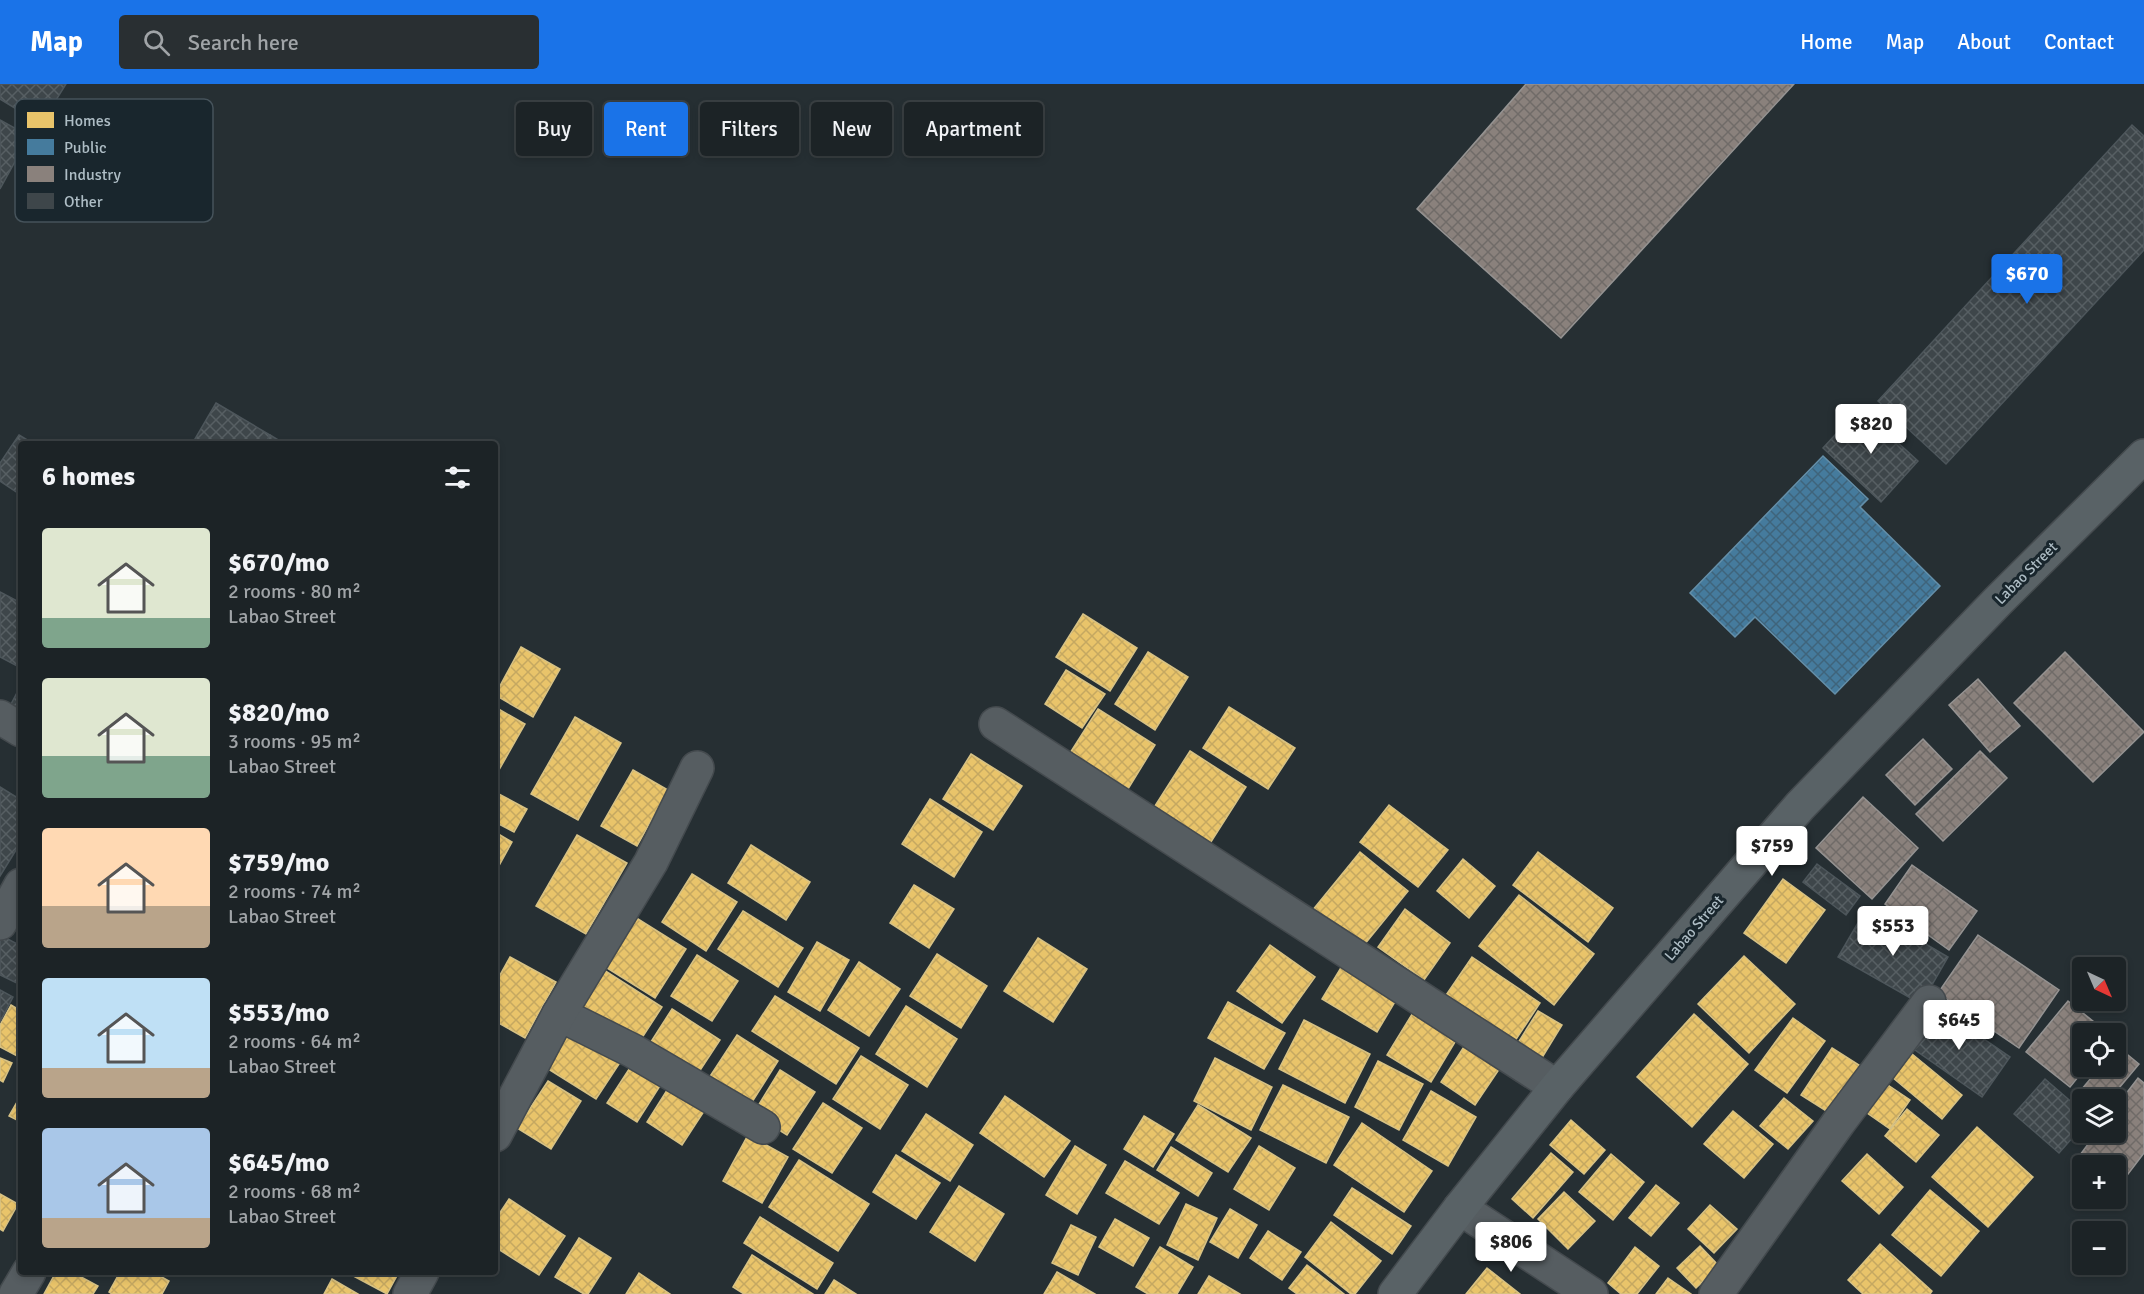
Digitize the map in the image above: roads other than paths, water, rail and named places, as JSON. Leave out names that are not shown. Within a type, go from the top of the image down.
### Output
[{"type":"main road","name":"Labao Street","points":[[1395,1294],[1460,1208],[1557,1087],[1800,806],[1998,601],[2144,456]]},
{"type":"street","points":[[0,717],[18,727]]},
{"type":"street","points":[[996,724],[1557,1087]]},
{"type":"street","points":[[498,1129],[559,1014],[651,862],[697,768]]},
{"type":"street","points":[[0,922],[18,890]]},
{"type":"street","points":[[1716,1294],[1929,1002]]},
{"type":"street","points":[[559,1014],[633,1051],[763,1127]]},
{"type":"street","points":[[1460,1208],[1591,1294]]},
{"type":"street","points":[[16,1294],[26,1275]]},
{"type":"street","points":[[410,1294],[420,1275]]}]
